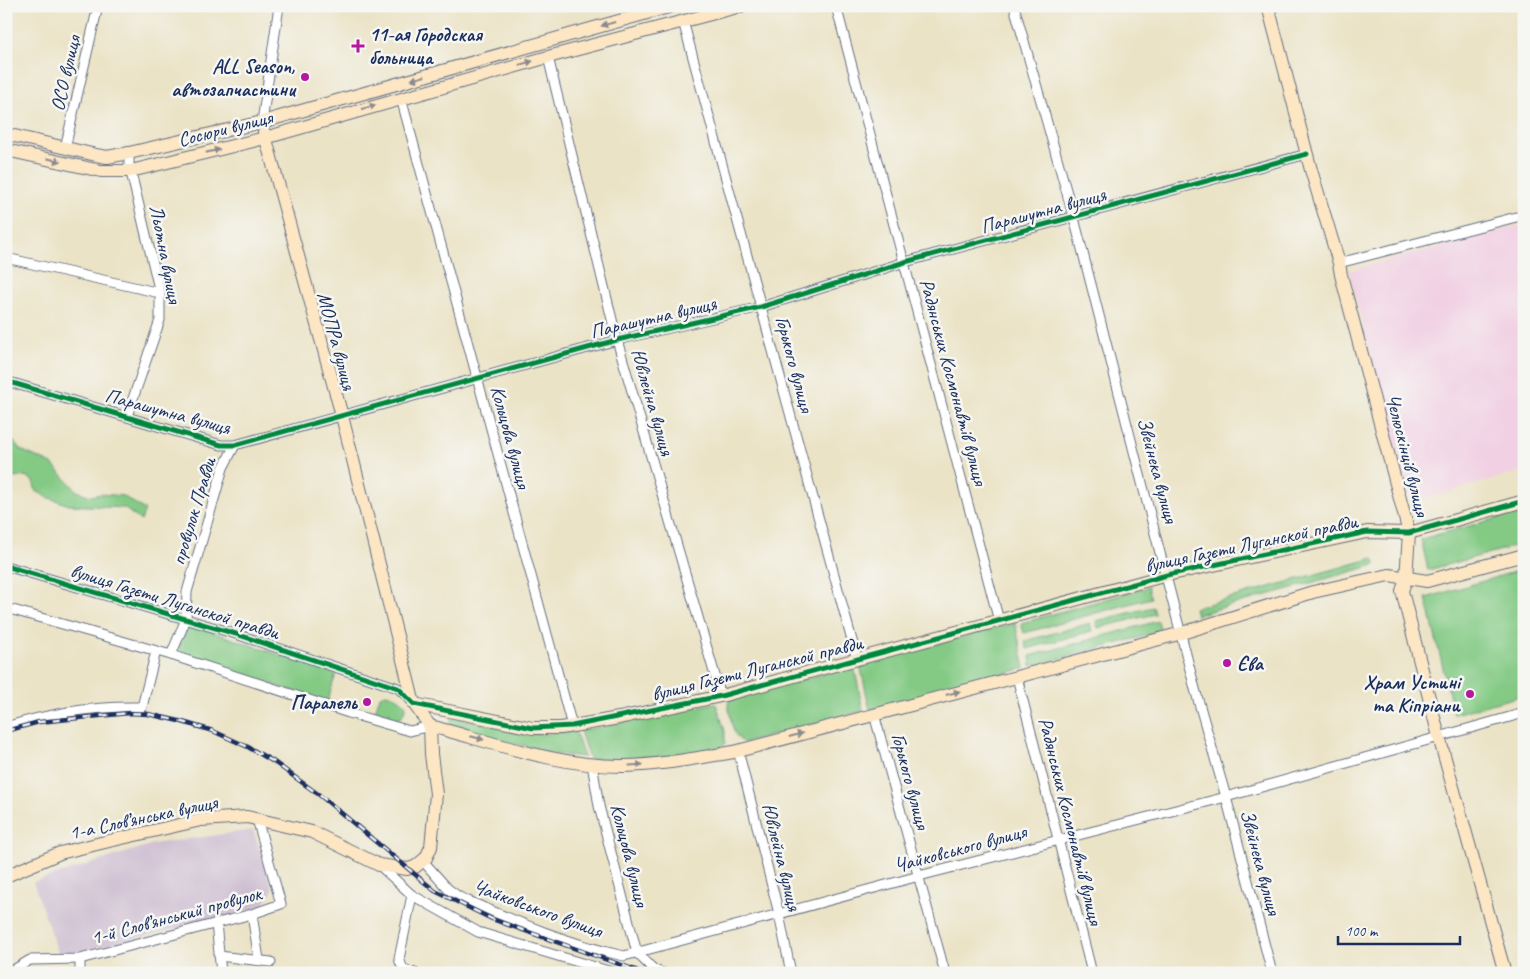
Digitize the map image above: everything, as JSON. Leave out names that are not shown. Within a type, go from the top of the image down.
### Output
[{"type":"street","name":"ОСО вулиця","points":[[66,148],[98,6]]},
{"type":"street","name":"МОПРа вулиця","points":[[279,6],[264,131],[342,416],[414,704]]},
{"type":"street","name":"Сосюри вулиця","points":[[6,150],[101,171],[131,171],[672,6]]},
{"type":"street","name":"Сосюри вулиця","points":[[6,134],[107,157],[264,131],[401,98],[741,6]]},
{"type":"street","name":"Радянських Космонавтів вулиця","points":[[836,6],[999,621]]},
{"type":"street","name":"Звейнека вулиця","points":[[1014,6],[1074,218],[1195,689],[1226,797],[1272,973]]},
{"type":"street","name":"Челюскінців вулиця","points":[[1268,6],[1307,154],[1340,264],[1341,274],[1409,533],[1406,578],[1402,591],[1439,737],[1505,973]]},
{"type":"street","name":"Горького вулиця","points":[[683,21],[857,659]]},
{"type":"street","name":"Ювілейна вулиця","points":[[548,57],[617,340],[721,696]]},
{"type":"street","name":"Кольцова вулиця","points":[[401,98],[572,726]]},
{"type":"street","name":"Льотна вулиця","points":[[127,416],[160,320],[160,293],[131,171],[129,153]]},
{"type":"street","name":"Парашутна вулиця","points":[[6,382],[221,445],[235,445],[617,340],[761,307],[905,262],[1307,154]]},
{"type":"street","points":[[1340,264],[1524,215]]},
{"type":"street","points":[[6,258],[160,293]]},
{"type":"street","name":"провулок Правди","points":[[186,619],[187,592],[223,468],[235,445]]},
{"type":"street","name":"вулиця Газєти Луганской правди","points":[[6,566],[236,634],[398,688],[414,704],[533,728],[572,726],[721,696],[1167,574],[1367,532],[1409,533],[1524,501]]},
{"type":"street","points":[[6,608],[171,655],[410,731],[430,726],[544,756],[592,764],[623,766],[676,762],[738,750],[1182,633],[1313,592],[1389,575],[1428,581],[1524,555]]},
{"type":"street","points":[[171,655],[186,619]]},
{"type":"street","points":[[6,726],[26,720],[105,707],[142,707],[156,651]]},
{"type":"street","name":"Радянських Космонавтів вулиця","points":[[1017,677],[1092,973]]},
{"type":"street","points":[[379,865],[407,869],[415,867],[426,858],[431,847],[436,794],[430,726],[414,704]]},
{"type":"street","name":"Чайковського вулиця","points":[[423,861],[448,889],[459,897],[548,935],[624,956],[919,876],[1226,797],[1524,713]]},
{"type":"street","name":"Горького вулиця","points":[[874,714],[945,973]]},
{"type":"street","name":"Ювілейна вулиця","points":[[738,750],[779,914],[791,973]]},
{"type":"street","name":"Кольцова вулиця","points":[[592,764],[599,806],[637,953]]},
{"type":"street","name":"1-а Слов’янська вулиця","points":[[6,876],[60,853],[109,840],[201,820],[246,816],[312,832],[379,865],[412,895],[478,932],[615,973]]},
{"type":"street","name":"1-й Слов’янський провулок","points":[[15,970],[30,960],[80,959],[252,914],[281,904],[257,819]]},
{"type":"street","points":[[412,895],[399,959],[403,971],[415,973]]},
{"type":"street","points":[[252,914],[259,960]]},
{"type":"street","points":[[216,923],[221,973]]},
{"type":"street","points":[[637,953],[652,970],[662,973]]},
{"type":"street","points":[[219,956],[271,962]]},
{"type":"street","points":[[80,959],[80,973]]},
{"type":"shaded area","points":[[1524,224],[1524,471],[1411,502],[1348,271]]},
{"type":"shaded area","points":[[253,830],[273,889],[263,906],[238,914],[59,956],[33,882],[153,844]]},
{"type":"green space","points":[[6,435],[21,450],[52,464],[77,491],[91,496],[101,494],[123,496],[145,510],[141,521],[124,508],[69,505],[36,491],[33,481],[26,476],[14,478],[6,473]]},
{"type":"green space","points":[[1524,511],[1524,544],[1428,570],[1421,539]]},
{"type":"green space","points":[[1374,558],[1375,565],[1196,615],[1194,608]]},
{"type":"green space","points":[[1517,571],[1524,602],[1524,695],[1454,714],[1426,598]]},
{"type":"green space","points":[[1148,587],[1151,598],[1024,633],[1021,623]]},
{"type":"green space","points":[[1153,607],[1155,614],[1098,628],[1096,621]]},
{"type":"green space","points":[[1158,621],[1161,632],[1031,666],[1030,656]]},
{"type":"green space","points":[[1015,623],[1025,668],[870,710],[860,665]]},
{"type":"green space","points":[[1090,623],[1092,631],[1027,649],[1025,641]]},
{"type":"green space","points":[[189,624],[336,674],[327,702],[176,654]]},
{"type":"green space","points":[[854,665],[863,711],[744,743],[736,736],[728,704],[730,700]]},
{"type":"green space","points":[[386,694],[398,698],[405,704],[406,707],[402,717],[392,721],[381,717],[375,711],[380,696]]},
{"type":"green space","points":[[715,703],[725,731],[725,744],[716,748],[701,752],[660,757],[589,759],[580,731]]},
{"type":"green space","points":[[455,717],[529,733],[543,734],[575,731],[584,757],[555,754],[452,727],[450,723],[452,718]]},
{"type":"railway","points":[[6,731],[39,722],[129,713],[148,714],[213,731],[248,747],[274,762],[322,797],[435,891],[492,919],[644,973]]},
{"type":"cycle path","points":[[6,381],[221,445],[235,445],[617,340],[761,307],[905,262],[1307,154]]},
{"type":"cycle path","points":[[6,566],[236,634],[398,688],[414,704],[533,728],[572,726],[721,696],[1167,575],[1367,532],[1409,533],[1524,501]]},
{"type":"place","name":"11-ая Городская больница","points":[[358,46]]},
{"type":"place","name":"ALL Season, автозапчастини","points":[[305,77]]},
{"type":"place","name":"Єва","points":[[1227,663]]},
{"type":"place","name":"Храм Устині та Кіпріани","points":[[1470,694]]},
{"type":"place","name":"Паралель","points":[[367,702]]}]
